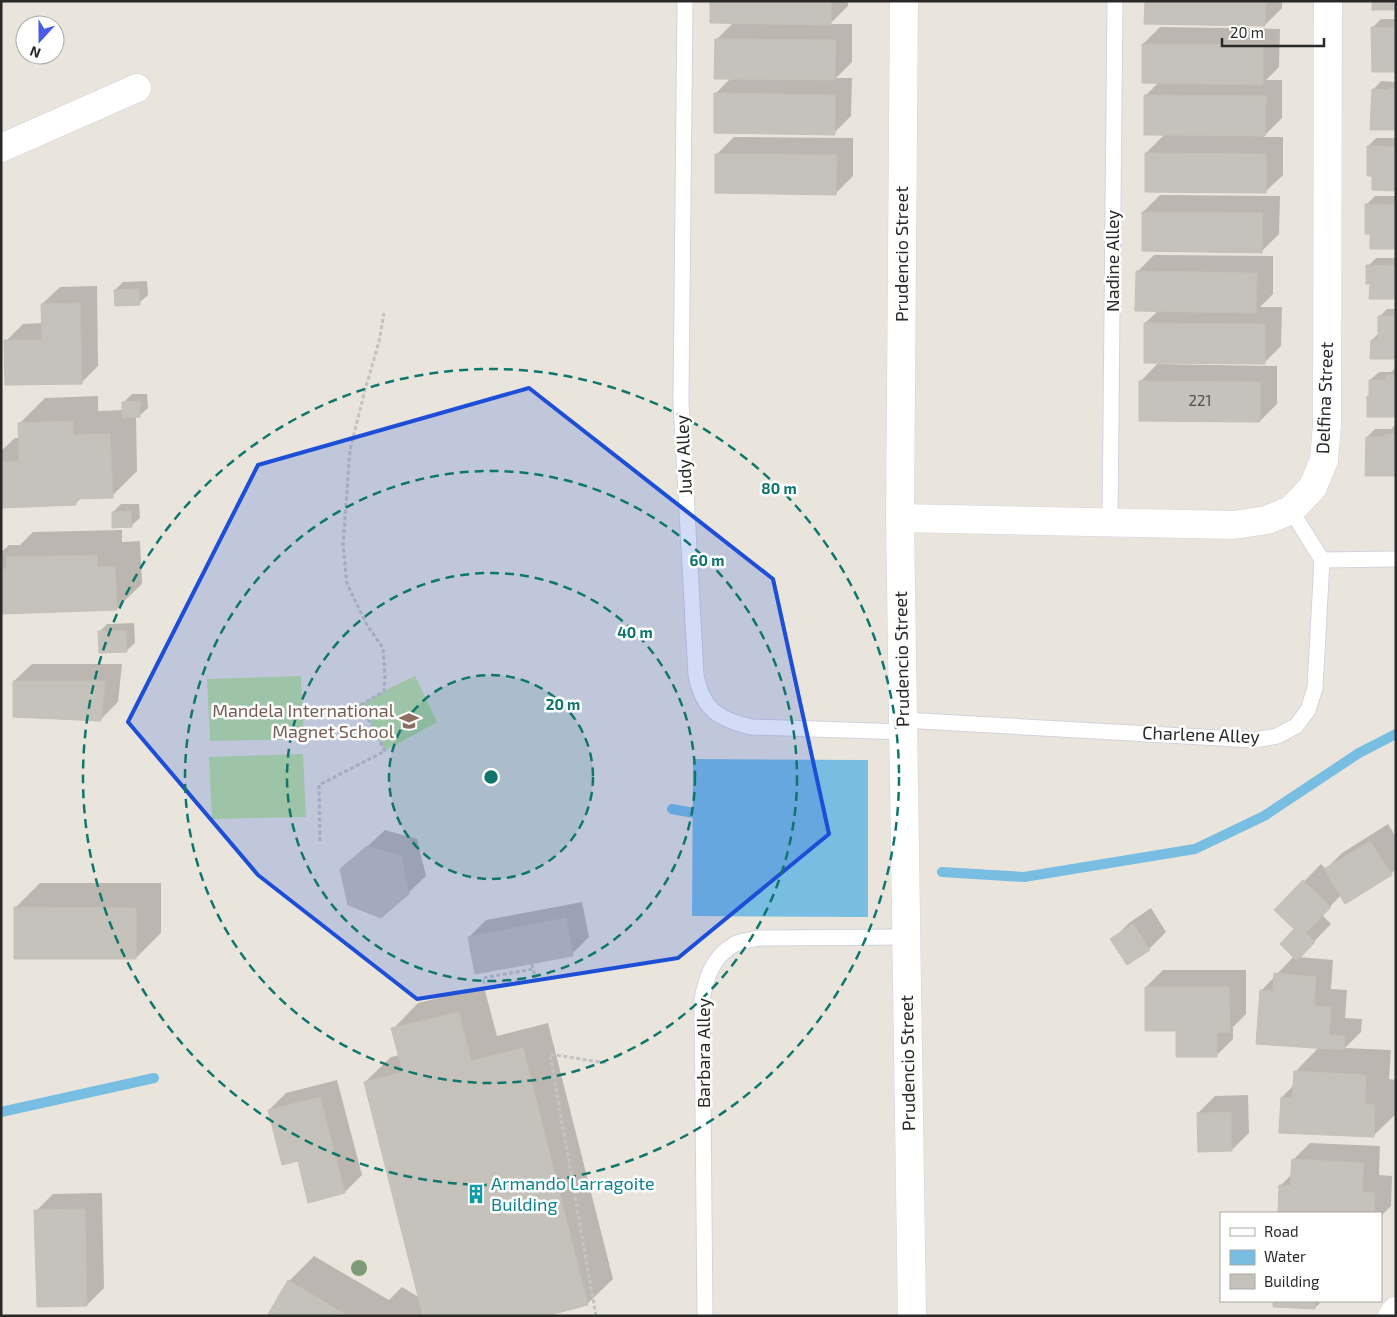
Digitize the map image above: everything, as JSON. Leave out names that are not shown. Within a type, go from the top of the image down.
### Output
[{"type":"street","name":"Prudencio Street","points":[[904,1],[900,518],[912,1316]]},
{"type":"street","name":"Delfina Street","points":[[900,518],[1234,525],[1267,520],[1291,510],[1313,487],[1324,460],[1327,425],[1328,1]]},
{"type":"street","points":[[1,148],[137,88]]},
{"type":"street","points":[[1392,1316],[1396,1311]]},
{"type":"lane","name":"Judy Alley","points":[[685,1],[681,402],[696,675],[699,691],[707,705],[719,715],[735,723],[751,726],[903,726]]},
{"type":"lane","name":"Nadine Alley","points":[[1110,522],[1115,1]]},
{"type":"lane","points":[[1291,510],[1322,560],[1396,559]]},
{"type":"lane","name":"Charlene Alley","points":[[903,726],[1255,740],[1277,736],[1296,726],[1308,710],[1315,688],[1322,560]]},
{"type":"lane","name":"Barbara Alley","points":[[705,1316],[702,1000],[710,969],[719,956],[736,944],[758,938],[906,938]]},
{"type":"path","points":[[320,841],[319,785],[385,751],[361,704],[384,691],[383,648],[366,626],[347,584],[343,545],[350,450],[379,342],[384,313]]},
{"type":"path","points":[[532,964],[536,982]]},
{"type":"path","points":[[519,981],[485,988],[483,978],[533,969]]},
{"type":"path","points":[[596,1316],[550,1054],[606,1063]]},
{"type":"highlighted area","points":[[529,388],[773,579],[829,834],[678,958],[417,999],[258,875],[128,722],[258,465]]},
{"type":"green space","points":[[301,676],[304,739],[210,741],[207,679]]},
{"type":"green space","points":[[415,676],[437,722],[385,751],[361,705]]},
{"type":"green space","points":[[303,754],[306,817],[212,819],[209,757]]},
{"type":"water","points":[[693,759],[868,760],[868,917],[692,916]]},
{"type":"building","points":[[710,1],[831,1],[831,25],[710,23]]},
{"type":"building","points":[[1145,1],[1266,1],[1265,26],[1144,24]]},
{"type":"building","points":[[1372,1],[1396,1],[1396,10],[1372,10]]},
{"type":"building","points":[[1371,27],[1396,28],[1396,72],[1372,72]]},
{"type":"building","points":[[715,39],[836,40],[835,80],[714,79]]},
{"type":"building","points":[[1142,44],[1263,45],[1263,85],[1142,83]]},
{"type":"building","points":[[1390,88],[1396,88],[1396,130],[1370,130],[1372,89],[1390,90]]},
{"type":"building","points":[[714,93],[835,95],[835,135],[714,133]]},
{"type":"building","points":[[1144,95],[1266,96],[1265,136],[1144,135]]},
{"type":"building","points":[[1367,146],[1396,147],[1396,191],[1372,190],[1372,176],[1367,176]]},
{"type":"building","points":[[1145,153],[1266,154],[1266,193],[1145,192]]},
{"type":"building","points":[[715,154],[837,155],[836,195],[715,193]]},
{"type":"building","points":[[1365,204],[1396,205],[1396,249],[1370,249],[1370,234],[1365,234]]},
{"type":"building","points":[[1142,212],[1263,213],[1262,253],[1142,251]]},
{"type":"building","points":[[1366,265],[1396,266],[1396,299],[1369,299],[1370,284],[1366,284]]},
{"type":"building","points":[[1136,271],[1257,273],[1256,313],[1135,311]]},
{"type":"building","points":[[139,289],[140,305],[115,306],[114,290]]},
{"type":"building","points":[[80,303],[82,384],[5,385],[4,340],[42,340],[41,304]]},
{"type":"building","points":[[1378,316],[1396,316],[1396,359],[1370,359],[1371,340],[1378,340]]},
{"type":"building","points":[[1144,323],[1265,324],[1265,364],[1144,363]]},
{"type":"building","points":[[1386,375],[1396,375],[1396,417],[1367,417],[1369,380],[1386,380]]},
{"type":"building","points":[[1139,381],[1260,382],[1260,422],[1139,421]]},
{"type":"building","points":[[140,401],[140,417],[122,418],[122,402]]},
{"type":"building","points":[[73,421],[73,435],[110,434],[113,498],[76,499],[76,505],[1,508],[1,462],[19,461],[18,423]]},
{"type":"building","points":[[1385,434],[1396,434],[1396,476],[1365,476],[1366,437],[1385,437]]},
{"type":"building","points":[[131,511],[132,527],[112,528],[112,512]]},
{"type":"building","points":[[97,555],[97,567],[115,566],[117,610],[1,614],[1,569],[7,569],[6,557]]},
{"type":"building","points":[[98,631],[126,631],[127,652],[99,653]]},
{"type":"building","points":[[13,681],[105,681],[101,721],[13,717]]},
{"type":"building","points":[[1370,841],[1392,875],[1345,904],[1324,869]]},
{"type":"building","points":[[367,846],[401,856],[409,894],[381,918],[348,905],[340,869]]},
{"type":"building","points":[[1303,880],[1331,907],[1306,933],[1315,942],[1297,961],[1280,944],[1294,929],[1274,910]]},
{"type":"building","points":[[14,907],[136,908],[136,959],[14,959]]},
{"type":"building","points":[[566,918],[573,956],[475,974],[468,937]]},
{"type":"building","points":[[1133,924],[1150,950],[1127,965],[1110,939]]},
{"type":"building","points":[[1274,973],[1316,977],[1314,1006],[1331,1007],[1329,1035],[1345,1036],[1344,1050],[1256,1044],[1260,990],[1273,991]]},
{"type":"building","points":[[1145,987],[1229,987],[1230,1033],[1217,1032],[1217,1057],[1176,1057],[1176,1031],[1145,1031]]},
{"type":"building","name":"Armando Larragoite Building","points":[[459,1012],[471,1061],[523,1048],[588,1305],[546,1316],[423,1316],[364,1082],[403,1072],[391,1028]]},
{"type":"building","points":[[1294,1071],[1366,1075],[1365,1104],[1375,1105],[1374,1137],[1279,1133],[1281,1097],[1292,1098]]},
{"type":"building","points":[[320,1097],[345,1193],[308,1203],[298,1161],[282,1165],[268,1110]]},
{"type":"building","points":[[1231,1112],[1232,1151],[1198,1152],[1197,1113]]},
{"type":"building","points":[[1292,1159],[1364,1163],[1362,1192],[1375,1193],[1374,1212],[1278,1212],[1279,1185],[1290,1186]]},
{"type":"building","points":[[85,1209],[87,1306],[37,1307],[34,1210]]},
{"type":"building","points":[[288,1280],[348,1316],[267,1316]]},
{"type":"building","points":[[1273,1302],[1316,1302],[1315,1309],[1273,1307]]},
{"type":"waterway","points":[[942,872],[1024,877],[1195,849],[1264,816],[1359,753],[1396,734]]},
{"type":"waterway","points":[[672,809],[705,815]]},
{"type":"waterway","points":[[1,1112],[154,1078]]},
{"type":"place","name":"Mandela International Magnet School","points":[[409,721]]},
{"type":"place","name":"Armando Larragoite Building","points":[[476,1194]]}]
